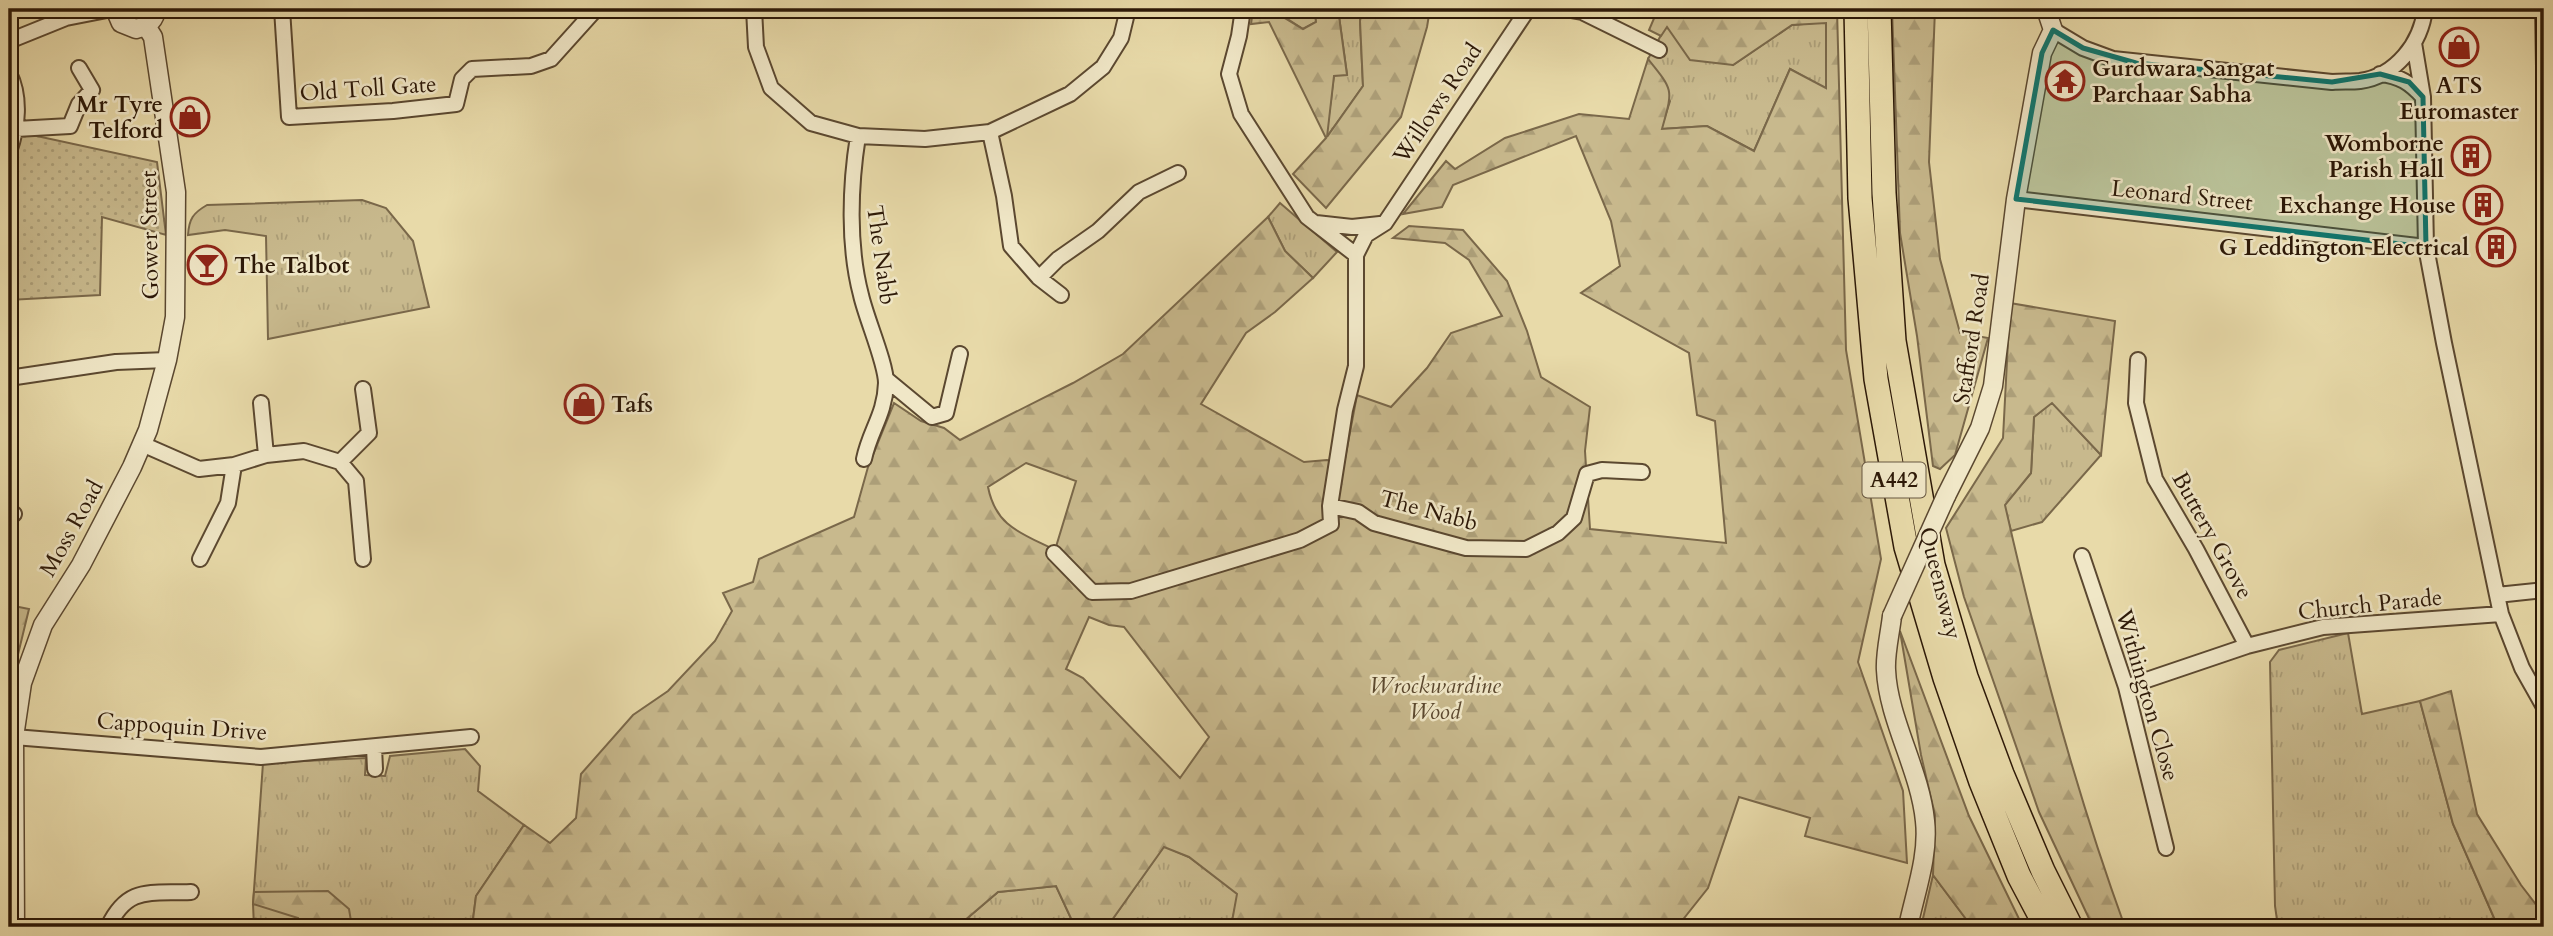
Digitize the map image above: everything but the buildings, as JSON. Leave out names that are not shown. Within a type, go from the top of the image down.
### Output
[{"type":"highway","name":"Queensway","points":[[1856,9],[1860,198],[1876,379],[1906,547],[1944,678],[1981,782],[2019,876],[2046,927]]},
{"type":"highway","name":"Queensway","points":[[1879,9],[1884,193],[1894,341],[1933,565],[1966,677],[2001,774],[2043,871],[2071,927]]},
{"type":"street","points":[[9,41],[66,18],[113,9],[129,28],[146,26],[155,16],[156,9]]},
{"type":"street","name":"Old Toll Gate","points":[[282,9],[289,117],[456,104],[462,79],[472,69],[531,66],[551,59],[596,9]]},
{"type":"street","points":[[754,9],[756,47],[771,88],[811,123],[858,136],[925,139],[990,132],[1070,94],[1103,67],[1121,38],[1128,9]]},
{"type":"street","points":[[1243,9],[1229,74],[1241,114],[1307,217],[1356,255]]},
{"type":"street","name":"Willows Road","points":[[1385,223],[1528,9]]},
{"type":"street","points":[[1565,9],[1582,12],[1660,50]]},
{"type":"street","points":[[2046,9],[2053,30],[2083,48],[2113,59],[2332,82],[2362,81],[2381,74],[2407,54],[2420,32],[2424,9]]},
{"type":"street","points":[[2543,9],[2544,68]]},
{"type":"street","name":"Gower Street","points":[[146,26],[153,37],[176,192],[175,317],[167,360]]},
{"type":"street","name":"Stafford Road","points":[[1908,927],[1922,867],[1926,825],[1886,670],[1892,617],[1946,496],[1980,428],[1993,386],[2016,199],[2042,53],[2053,30]]},
{"type":"street","points":[[2414,43],[2423,97],[2426,247],[2444,343],[2501,614],[2522,668],[2544,707]]},
{"type":"street","points":[[16,129],[70,126],[79,104],[92,90],[79,68]]},
{"type":"street","points":[[9,73],[14,84],[17,112],[16,129],[9,152]]},
{"type":"street","points":[[2381,74],[2396,75],[2409,82],[2423,97]]},
{"type":"street","points":[[990,132],[1012,246],[1039,278],[1061,295]]},
{"type":"street","name":"The Nabb","points":[[858,136],[851,179],[852,226],[860,293],[886,379]]},
{"type":"street","points":[[1039,278],[1058,259],[1098,231],[1139,192],[1178,173]]},
{"type":"street","name":"Leonard Street","points":[[2016,199],[2426,247]]},
{"type":"street","points":[[1315,223],[1352,227],[1385,223]]},
{"type":"street","points":[[1054,553],[1092,592],[1131,592],[1300,540],[1331,524],[1330,506],[1345,410],[1356,366],[1356,255],[1366,235],[1385,223]]},
{"type":"street","points":[[886,379],[932,417],[946,413],[960,354]]},
{"type":"street","points":[[9,378],[116,362],[167,360]]},
{"type":"street","name":"Moss Road","points":[[15,927],[15,683],[43,625],[81,565],[142,444],[167,360]]},
{"type":"street","name":"Buttery Grove","points":[[2138,360],[2136,403],[2155,480],[2248,646]]},
{"type":"street","points":[[864,459],[868,439],[878,424],[885,400],[886,379]]},
{"type":"street","points":[[340,462],[369,433],[363,389]]},
{"type":"street","points":[[261,403],[266,455]]},
{"type":"street","points":[[142,444],[199,469],[234,465],[266,455],[304,451],[340,462],[356,481],[363,559]]},
{"type":"street","points":[[200,559],[228,503],[234,465]]},
{"type":"street","name":"The Nabb","points":[[1330,506],[1358,512],[1374,523],[1466,548],[1526,549],[1559,533],[1574,518],[1587,474],[1602,470],[1642,472]]},
{"type":"street","name":"Withington Close","points":[[2082,556],[2126,687],[2166,848]]},
{"type":"street","points":[[2497,595],[2544,590]]},
{"type":"street","name":"Church Parade","points":[[2126,687],[2248,646],[2329,626],[2501,614]]},
{"type":"street","name":"Cappoquin Drive","points":[[14,737],[261,757],[471,737]]},
{"type":"street","points":[[374,747],[375,769]]},
{"type":"street","points":[[108,927],[117,909],[135,894],[191,892]]},
{"type":"highlighted area","points":[[2053,30],[2083,48],[2136,63],[2332,82],[2380,74],[2409,82],[2423,97],[2426,247],[2016,199],[2042,53]]},
{"type":"green space","points":[[1253,9],[1284,9],[1283,17],[1303,29],[1316,22],[1315,9],[1338,9],[1347,75],[1334,76],[1327,137],[1363,86],[1360,21],[1362,9],[1430,9],[1401,117],[1326,208],[1293,174],[1326,138],[1269,22],[1251,24]]},
{"type":"green space","points":[[1284,9],[1315,9],[1316,22],[1303,29],[1283,16]]},
{"type":"green space","points":[[1338,9],[1362,9],[1360,21],[1363,86],[1326,138],[1334,75],[1347,74]]},
{"type":"green space","name":"Wrockwardine Wood","points":[[1658,9],[1837,9],[1846,350],[1881,559],[1858,662],[1903,791],[1907,863],[1805,836],[1810,818],[1739,797],[1708,888],[1677,927],[1231,927],[1237,894],[1189,857],[1164,847],[1107,927],[1075,927],[1056,886],[998,892],[957,927],[472,927],[476,896],[524,825],[550,843],[576,818],[581,774],[633,715],[668,691],[715,641],[732,611],[723,593],[753,582],[759,559],[854,517],[868,467],[894,403],[921,421],[944,428],[960,440],[1073,383],[1123,354],[1268,217],[1285,251],[1313,278],[1275,312],[1246,333],[1201,404],[1304,462],[1327,460],[1344,464],[1357,395],[1391,407],[1427,368],[1451,333],[1502,316],[1469,260],[1445,243],[1393,238],[1409,226],[1463,230],[1507,281],[1527,331],[1541,377],[1590,407],[1585,451],[1590,529],[1726,543],[1715,421],[1697,415],[1689,353],[1581,293],[1620,266],[1611,221],[1576,136],[1453,185],[1442,207],[1403,214],[1446,161],[1455,169],[1505,138],[1579,114],[1629,119],[1648,59],[1663,78],[1669,91],[1662,129],[1707,126],[1754,151],[1790,69],[1826,88],[1826,23],[1792,25],[1733,65],[1690,60],[1667,27],[1661,36],[1649,30]],"holes":[[[1026,463],[1076,481],[1055,550],[1012,527],[997,511],[992,500],[988,487]],[[1089,617],[1109,625],[1124,627],[1209,737],[1180,778],[1083,678],[1066,669]]]},
{"type":"green space","points":[[1892,9],[1935,9],[1929,162],[1940,259],[1960,333],[1988,338],[1955,455],[1940,469],[1933,466],[1917,336],[1900,233]]},
{"type":"green space","points":[[1826,22],[1826,89],[1790,69],[1754,151],[1707,126],[1661,129],[1670,101],[1648,59],[1666,26],[1733,65],[1792,25]]},
{"type":"green space","points":[[9,130],[157,162],[166,235],[102,217],[100,295],[9,300]]},
{"type":"green space","points":[[362,200],[386,208],[413,241],[429,307],[268,339],[266,236],[225,230],[188,235],[193,217],[207,205]]},
{"type":"green space","points":[[1280,203],[1337,252],[1313,278],[1285,251],[1268,217]]},
{"type":"green space","points":[[2010,303],[2115,321],[2101,455],[2052,403],[2034,417],[2031,473],[2005,505],[2058,718],[2125,927],[2093,927],[2039,812],[1964,597],[1946,528],[2003,438]]},
{"type":"green space","points":[[2052,402],[2101,455],[2042,522],[2011,531],[2004,505],[2031,473],[2034,417]]},
{"type":"green space","points":[[9,605],[29,609],[13,675],[9,675]]},
{"type":"green space","points":[[1900,631],[1969,816],[2023,927],[1972,927],[1933,875],[1935,815],[1921,755]]},
{"type":"green space","points":[[2348,633],[2362,714],[2420,701],[2453,824],[2498,927],[2278,927],[2275,906],[2270,662],[2279,650]]},
{"type":"green space","points":[[2451,691],[2477,814],[2521,885],[2544,915],[2544,927],[2498,927],[2453,824],[2420,701]]},
{"type":"green space","points":[[465,749],[480,766],[478,791],[524,825],[476,896],[472,927],[254,927],[253,904],[263,763],[366,758],[365,775],[385,776],[390,756]]},
{"type":"green space","points":[[1164,846],[1189,857],[1238,894],[1231,927],[1107,927]]},
{"type":"green space","points":[[1933,875],[1972,927],[1921,927]]},
{"type":"green space","points":[[1056,886],[1075,927],[957,927],[998,892]]},
{"type":"green space","points":[[328,891],[349,909],[352,927],[298,927],[298,918],[253,904],[254,892]]},
{"type":"place","name":"ATS Euromaster","points":[[2459,47]]},
{"type":"place","name":"Gurdwara Sangat Parchaar Sabha","points":[[2065,81]]},
{"type":"place","name":"Mr Tyre Telford","points":[[190,117]]},
{"type":"place","name":"Womborne Parish Hall","points":[[2471,156]]},
{"type":"place","name":"Exchange House","points":[[2483,205]]},
{"type":"place","name":"G Leddington Electrical","points":[[2496,247]]},
{"type":"place","name":"The Talbot","points":[[207,265]]},
{"type":"place","name":"Tafs","points":[[584,404]]}]
